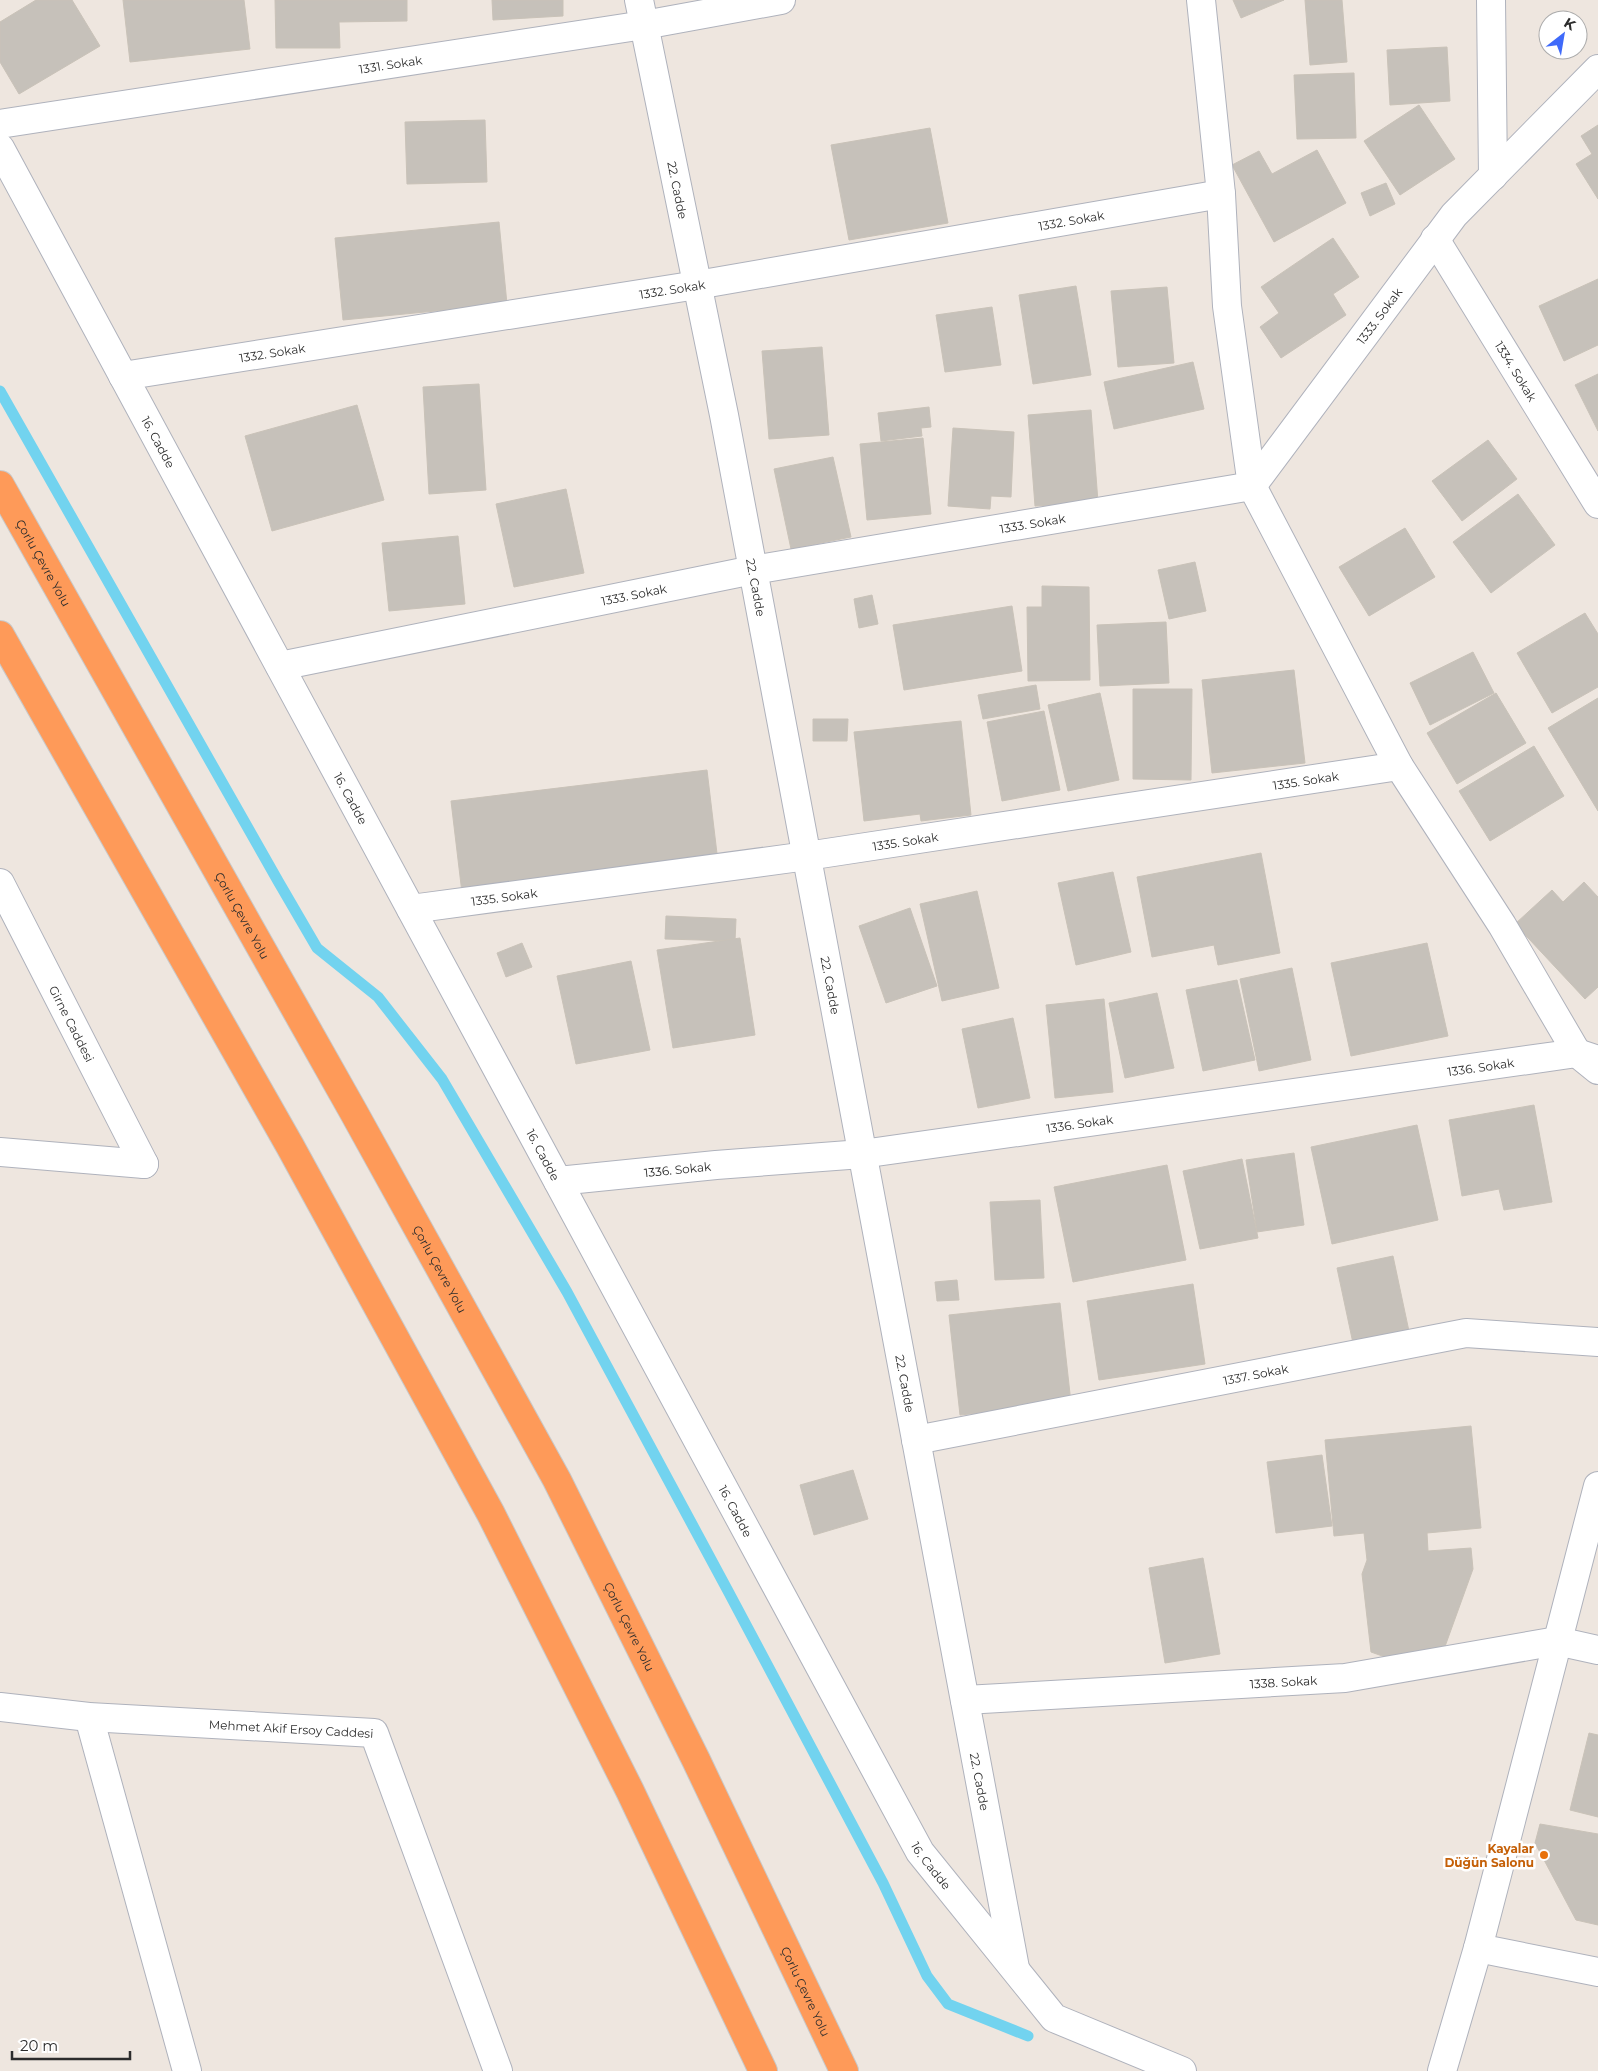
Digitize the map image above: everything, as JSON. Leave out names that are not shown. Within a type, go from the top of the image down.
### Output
[{"type":"highway","name":"Çorlu Çevre Yolu","points":[[0,485],[354,1111],[557,1480],[696,1760],[844,2071]]},
{"type":"highway","points":[[0,635],[290,1146],[492,1514],[630,1792],[763,2071]]},
{"type":"street","name":"1331. Sokak","points":[[0,124],[642,13],[780,0]]},
{"type":"street","points":[[1201,0],[1221,194],[1227,306],[1252,486],[1399,766],[1587,1057],[1598,1070]]},
{"type":"street","points":[[1491,0],[1493,176]]},
{"type":"street","name":"22. Cadde","points":[[642,13],[753,570],[1016,1971]]},
{"type":"street","name":"1333. Sokak","points":[[280,666],[753,570],[1252,486],[1454,215],[1598,69]]},
{"type":"street","name":"16. Cadde","points":[[0,148],[920,1852],[1054,2018],[1182,2071]]},
{"type":"street","name":"1332. Sokak","points":[[123,376],[697,285],[1221,194]]},
{"type":"street","name":"1334. Sokak","points":[[1436,239],[1598,504]]},
{"type":"street","name":"1335. Sokak","points":[[411,909],[807,856],[1399,766]]},
{"type":"street","name":"Girne Caddesi","points":[[0,884],[144,1164],[0,1152]]},
{"type":"street","name":"1336. Sokak","points":[[558,1181],[862,1154],[1587,1057]]},
{"type":"street","name":"1337. Sokak","points":[[916,1440],[1466,1333],[1598,1342]]},
{"type":"street","points":[[1442,2071],[1478,1948],[1598,1486]]},
{"type":"street","name":"1338. Sokak","points":[[965,1700],[1345,1678],[1557,1641],[1598,1650]]},
{"type":"street","name":"Mehmet Akif Ersoy Caddesi","points":[[0,1707],[89,1718],[374,1733],[498,2071]]},
{"type":"street","points":[[89,1718],[187,2071]]},
{"type":"street","points":[[1478,1948],[1598,1972]]},
{"type":"building","points":[[36,0],[72,0],[100,46],[19,94],[0,62],[0,22]]},
{"type":"building","points":[[123,0],[244,0],[250,49],[130,62]]},
{"type":"building","points":[[275,0],[407,0],[407,21],[339,22],[340,48],[276,48]]},
{"type":"building","points":[[492,0],[563,0],[563,16],[493,20]]},
{"type":"building","points":[[1233,0],[1284,0],[1241,18]]},
{"type":"building","points":[[1305,0],[1342,0],[1347,62],[1310,65]]},
{"type":"building","points":[[1447,47],[1450,101],[1390,105],[1387,50]]},
{"type":"building","points":[[1354,73],[1356,138],[1297,139],[1294,75]]},
{"type":"building","points":[[1419,105],[1455,159],[1400,195],[1364,141]]},
{"type":"building","points":[[485,120],[487,182],[407,184],[405,122]]},
{"type":"building","points":[[1598,125],[1598,199],[1576,164],[1592,154],[1581,136]]},
{"type":"building","points":[[930,128],[948,223],[849,240],[831,145]]},
{"type":"building","points":[[1317,150],[1346,203],[1274,242],[1232,165],[1259,151],[1272,174]]},
{"type":"building","points":[[1386,183],[1395,204],[1370,216],[1361,193]]},
{"type":"building","points":[[499,222],[507,304],[343,320],[335,238]]},
{"type":"building","points":[[1333,238],[1359,277],[1333,294],[1346,315],[1281,358],[1260,327],[1279,313],[1261,287]]},
{"type":"building","points":[[1598,279],[1598,345],[1564,361],[1539,306]]},
{"type":"building","points":[[1076,286],[1091,375],[1033,384],[1019,295]]},
{"type":"building","points":[[1167,287],[1174,363],[1118,367],[1111,291]]},
{"type":"building","points":[[992,307],[1001,365],[945,372],[936,315]]},
{"type":"building","points":[[822,347],[829,435],[769,439],[762,351]]},
{"type":"building","points":[[1193,362],[1204,409],[1114,429],[1104,382]]},
{"type":"building","points":[[1598,374],[1598,431],[1575,385]]},
{"type":"building","points":[[479,384],[486,490],[429,494],[423,387]]},
{"type":"building","points":[[357,405],[384,500],[272,531],[245,436]]},
{"type":"building","points":[[929,407],[931,427],[921,428],[922,436],[881,441],[878,413]]},
{"type":"building","points":[[1091,410],[1098,502],[1035,506],[1028,415]]},
{"type":"building","points":[[953,428],[1014,432],[1011,497],[991,496],[990,509],[948,506]]},
{"type":"building","points":[[923,438],[931,514],[867,520],[860,444]]},
{"type":"building","points":[[1488,440],[1517,479],[1462,521],[1432,481]]},
{"type":"building","points":[[833,457],[851,537],[791,549],[774,469]]},
{"type":"building","points":[[566,489],[584,573],[514,587],[496,504]]},
{"type":"building","points":[[1518,494],[1555,545],[1491,593],[1453,542]]},
{"type":"building","points":[[1405,528],[1435,577],[1369,616],[1339,567]]},
{"type":"building","points":[[458,536],[465,604],[389,611],[382,543]]},
{"type":"building","points":[[1195,562],[1206,611],[1169,619],[1158,570]]},
{"type":"building","points":[[1042,586],[1089,587],[1090,680],[1028,681],[1027,607],[1042,607]]},
{"type":"building","points":[[872,595],[878,624],[859,628],[854,599]]},
{"type":"building","points":[[1012,606],[1022,671],[904,690],[893,625]]},
{"type":"building","points":[[1585,613],[1598,634],[1598,687],[1552,713],[1517,653]]},
{"type":"building","points":[[1166,622],[1169,683],[1100,686],[1097,625]]},
{"type":"building","points":[[1473,652],[1494,693],[1430,725],[1410,683]]},
{"type":"building","points":[[1294,670],[1305,763],[1212,773],[1202,680]]},
{"type":"building","points":[[1036,685],[1040,709],[983,719],[978,695]]},
{"type":"building","points":[[1133,689],[1192,689],[1191,780],[1133,779]]},
{"type":"building","points":[[1100,693],[1119,780],[1068,791],[1048,705]]},
{"type":"building","points":[[1496,693],[1526,743],[1457,784],[1427,733]]},
{"type":"building","points":[[1598,698],[1598,811],[1548,728]]},
{"type":"building","points":[[1044,711],[1060,790],[1002,801],[987,722]]},
{"type":"building","points":[[813,719],[848,719],[847,741],[813,741]]},
{"type":"building","points":[[961,721],[971,815],[921,821],[920,814],[864,821],[854,732]]},
{"type":"building","points":[[1534,746],[1564,796],[1490,841],[1459,791]]},
{"type":"building","points":[[707,770],[718,862],[462,893],[451,801]]},
{"type":"building","points":[[1261,853],[1280,953],[1218,965],[1214,945],[1152,957],[1137,877]]},
{"type":"building","points":[[1113,872],[1131,952],[1076,965],[1058,883]]},
{"type":"building","points":[[1584,882],[1598,897],[1598,987],[1585,999],[1515,924],[1552,890],[1563,902]]},
{"type":"building","points":[[977,891],[999,988],[942,1001],[920,904]]},
{"type":"building","points":[[910,908],[937,986],[886,1003],[859,926]]},
{"type":"building","points":[[666,916],[736,919],[735,941],[665,939]]},
{"type":"building","points":[[740,938],[755,1035],[673,1048],[657,950]]},
{"type":"building","points":[[522,943],[532,967],[506,977],[497,953]]},
{"type":"building","points":[[1427,943],[1448,1036],[1351,1056],[1331,963]]},
{"type":"building","points":[[631,961],[650,1050],[576,1064],[557,976]]},
{"type":"building","points":[[1292,968],[1311,1060],[1259,1071],[1240,979]]},
{"type":"building","points":[[1237,980],[1255,1060],[1203,1071],[1186,990]]},
{"type":"building","points":[[1157,993],[1174,1068],[1125,1078],[1109,1003]]},
{"type":"building","points":[[1104,999],[1113,1092],[1055,1098],[1046,1005]]},
{"type":"building","points":[[1013,1018],[1030,1098],[978,1108],[962,1029]]},
{"type":"building","points":[[1534,1105],[1552,1202],[1504,1210],[1499,1189],[1462,1196],[1449,1120]]},
{"type":"building","points":[[1417,1125],[1438,1220],[1332,1244],[1311,1147]]},
{"type":"building","points":[[1294,1153],[1304,1225],[1257,1232],[1246,1160]]},
{"type":"building","points":[[1242,1159],[1258,1238],[1200,1249],[1183,1171]]},
{"type":"building","points":[[1167,1165],[1186,1260],[1073,1282],[1054,1187]]},
{"type":"building","points":[[1040,1200],[1044,1278],[995,1280],[990,1202]]},
{"type":"building","points":[[1393,1256],[1410,1336],[1354,1348],[1337,1268]]},
{"type":"building","points":[[957,1280],[959,1300],[937,1301],[935,1282]]},
{"type":"building","points":[[1193,1284],[1205,1364],[1099,1380],[1087,1301]]},
{"type":"building","points":[[1060,1303],[1071,1403],[960,1415],[949,1315]]},
{"type":"building","points":[[1471,1426],[1481,1528],[1427,1533],[1428,1551],[1471,1548],[1473,1569],[1443,1652],[1388,1658],[1371,1652],[1362,1574],[1367,1560],[1364,1533],[1334,1536],[1325,1440]]},
{"type":"building","points":[[1322,1455],[1332,1526],[1276,1533],[1267,1462]]},
{"type":"building","points":[[853,1470],[868,1519],[814,1535],[800,1485]]},
{"type":"building","points":[[1203,1558],[1220,1654],[1165,1663],[1149,1568]]},
{"type":"building","points":[[1589,1733],[1598,1735],[1598,1817],[1570,1810]]},
{"type":"building","points":[[1540,1824],[1598,1834],[1598,1925],[1576,1920],[1535,1843]]},
{"type":"waterway","points":[[0,391],[317,948],[378,997],[442,1079],[567,1292],[883,1883],[927,1976],[948,2004],[1028,2036]]},
{"type":"place","name":"Kayalar Düğün Salonu","points":[[1544,1855]]}]
